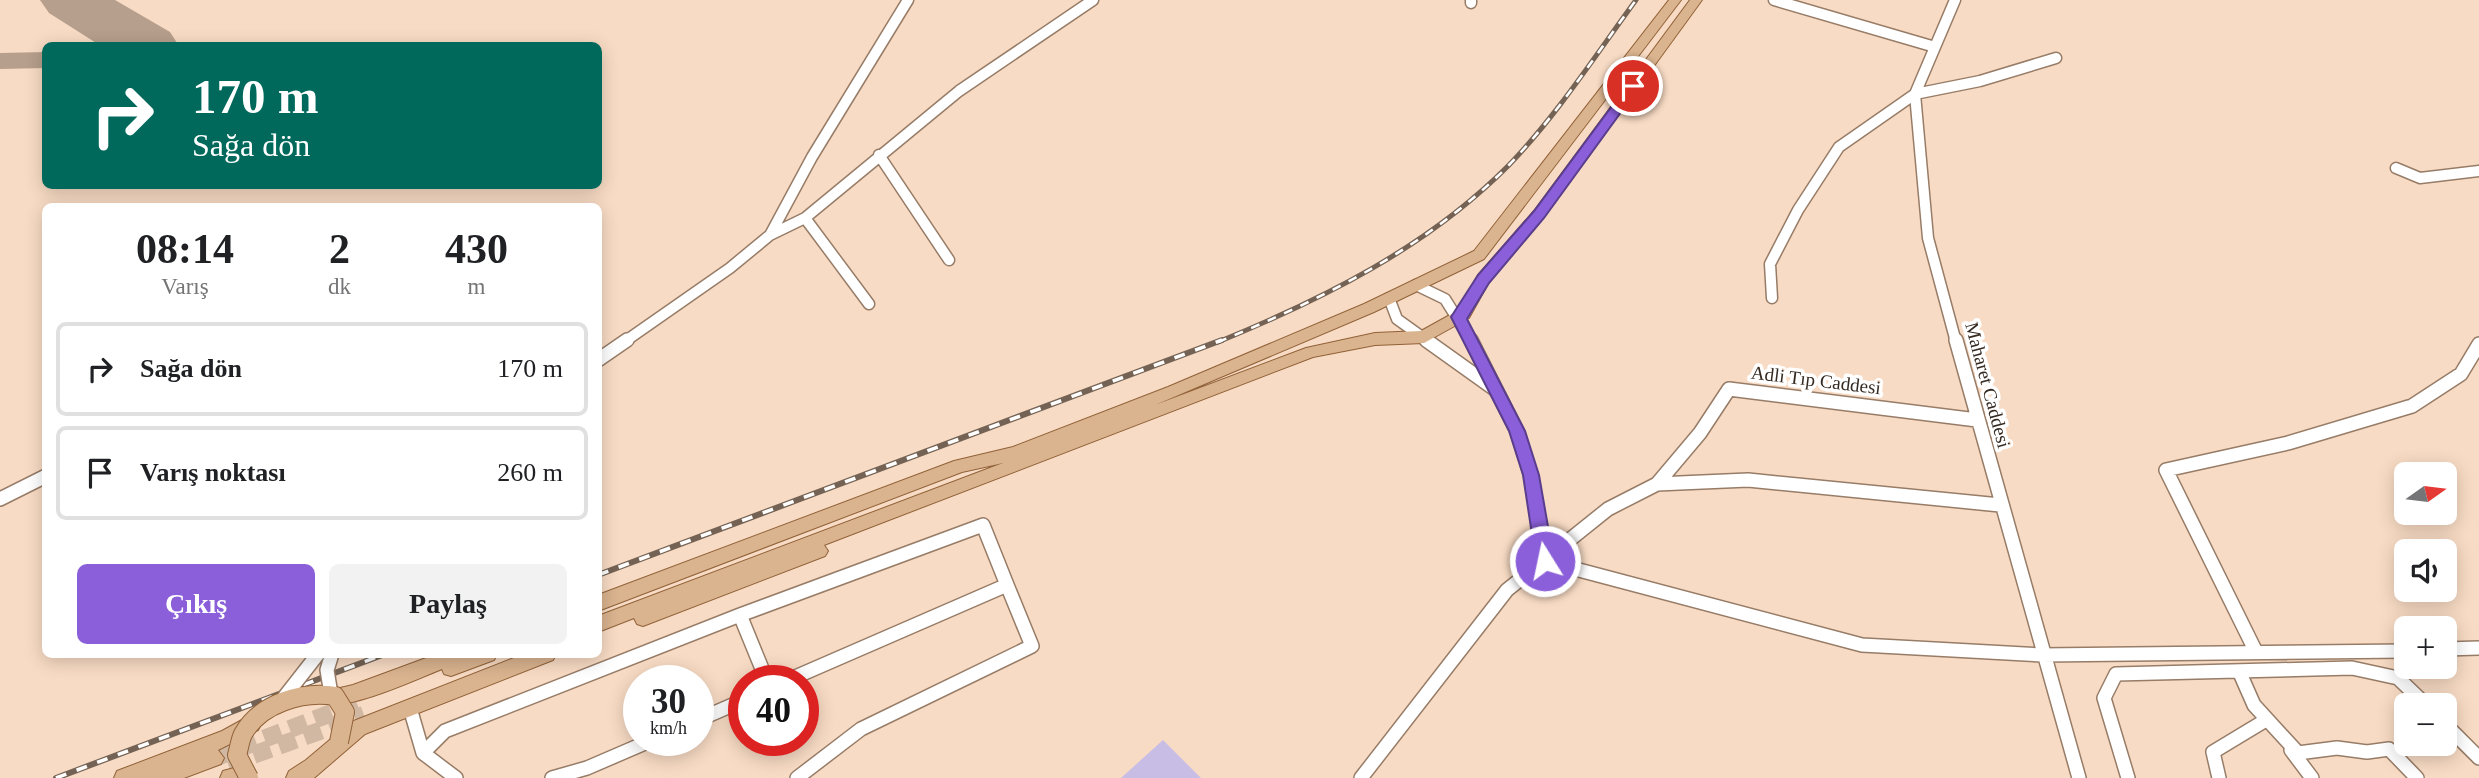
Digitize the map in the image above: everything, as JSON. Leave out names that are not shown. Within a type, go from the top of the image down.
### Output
[{"type":"main road","points":[[602,622],[1019,458],[1389,298],[1479,256],[1675,0]]},
{"type":"main road","points":[[602,613],[1311,352],[1375,339],[1424,337],[1464,314],[1483,279],[1539,214],[1696,0]]},
{"type":"main road","points":[[602,601],[960,466],[1019,458]]},
{"type":"main road","points":[[602,633],[973,490],[1019,458]]},
{"type":"main road","points":[[332,695],[404,676],[451,658]]},
{"type":"main road","points":[[479,658],[363,708],[507,658]]},
{"type":"main road","points":[[296,778],[327,757],[339,742],[358,728],[403,714],[537,658]]},
{"type":"main road","points":[[124,778],[229,737],[282,700],[316,691],[332,695],[341,702],[346,713],[345,727],[339,742]]},
{"type":"main road","points":[[190,778],[236,773],[240,768],[238,755],[242,739],[251,724]]},
{"type":"main road","points":[[159,778],[236,773]]},
{"type":"street","points":[[770,235],[812,157],[908,0]]},
{"type":"street","points":[[602,357],[730,268],[770,235],[805,218],[959,92],[1093,0]]},
{"type":"street","points":[[1774,0],[1935,47]]},
{"type":"street","name":"Maharet Caddesi","points":[[1955,0],[1915,94],[1928,238],[2000,505],[2079,778]]},
{"type":"street","points":[[1772,298],[1770,264],[1798,210],[1839,147],[1915,94],[1980,81],[2056,58]]},
{"type":"street","points":[[879,155],[949,260]]},
{"type":"street","points":[[2396,167],[2420,178],[2479,172]]},
{"type":"street","points":[[805,218],[869,304]]},
{"type":"street","points":[[1416,285],[1445,299],[1459,317],[1517,431],[1531,475],[1545,561],[1862,645],[2042,655],[2394,651]]},
{"type":"street","points":[[1389,298],[1398,319],[1499,393]]},
{"type":"street","points":[[2256,652],[2166,470],[2288,443],[2412,406],[2461,373],[2479,344]]},
{"type":"street","name":"Adli Tıp Caddesi","points":[[1361,778],[1507,590],[1608,509],[1657,484],[1700,433],[1729,389],[1978,420]]},
{"type":"street","points":[[0,499],[42,478]]},
{"type":"street","points":[[1657,484],[1748,480],[2000,505]]},
{"type":"street","points":[[423,753],[445,731],[740,615],[983,525],[1032,646],[861,729],[797,778]]},
{"type":"street","points":[[819,667],[1007,585]]},
{"type":"street","points":[[740,615],[760,665]]},
{"type":"street","points":[[2472,648],[2479,661]]},
{"type":"street","points":[[282,700],[315,658]]},
{"type":"street","points":[[331,658],[327,670],[332,695]]},
{"type":"street","points":[[2129,778],[2104,698],[2116,674],[2352,668],[2398,678],[2414,693]]},
{"type":"street","points":[[2239,671],[2241,685],[2312,778]]},
{"type":"street","points":[[403,714],[423,753],[456,778]]},
{"type":"street","points":[[2219,778],[2213,752],[2266,720]]},
{"type":"street","points":[[2457,736],[2479,758]]},
{"type":"street","points":[[2286,742],[2298,752],[2337,748],[2367,752],[2389,749],[2417,778]]},
{"type":"street","points":[[552,778],[587,768],[623,752]]},
{"type":"shaded area","points":[[1163,740],[1201,778],[1121,778]]},
{"type":"taxiway","points":[[0,61],[42,60]]},
{"type":"runway","points":[[71,0],[140,42]]},
{"type":"tunnel","points":[[214,758],[363,701]]},
{"type":"tunnel","points":[[228,764],[364,715]]},
{"type":"railway","points":[[1218,342],[1296,308],[1372,268],[1409,246],[1478,194],[1527,146],[1636,0]]},
{"type":"railway","points":[[602,573],[1222,340]]},
{"type":"railway","points":[[56,778],[374,658]]},
{"type":"route","points":[[1545,561],[1531,475],[1517,431],[1459,317],[1464,314],[1483,279],[1539,214],[1633,86]]}]
